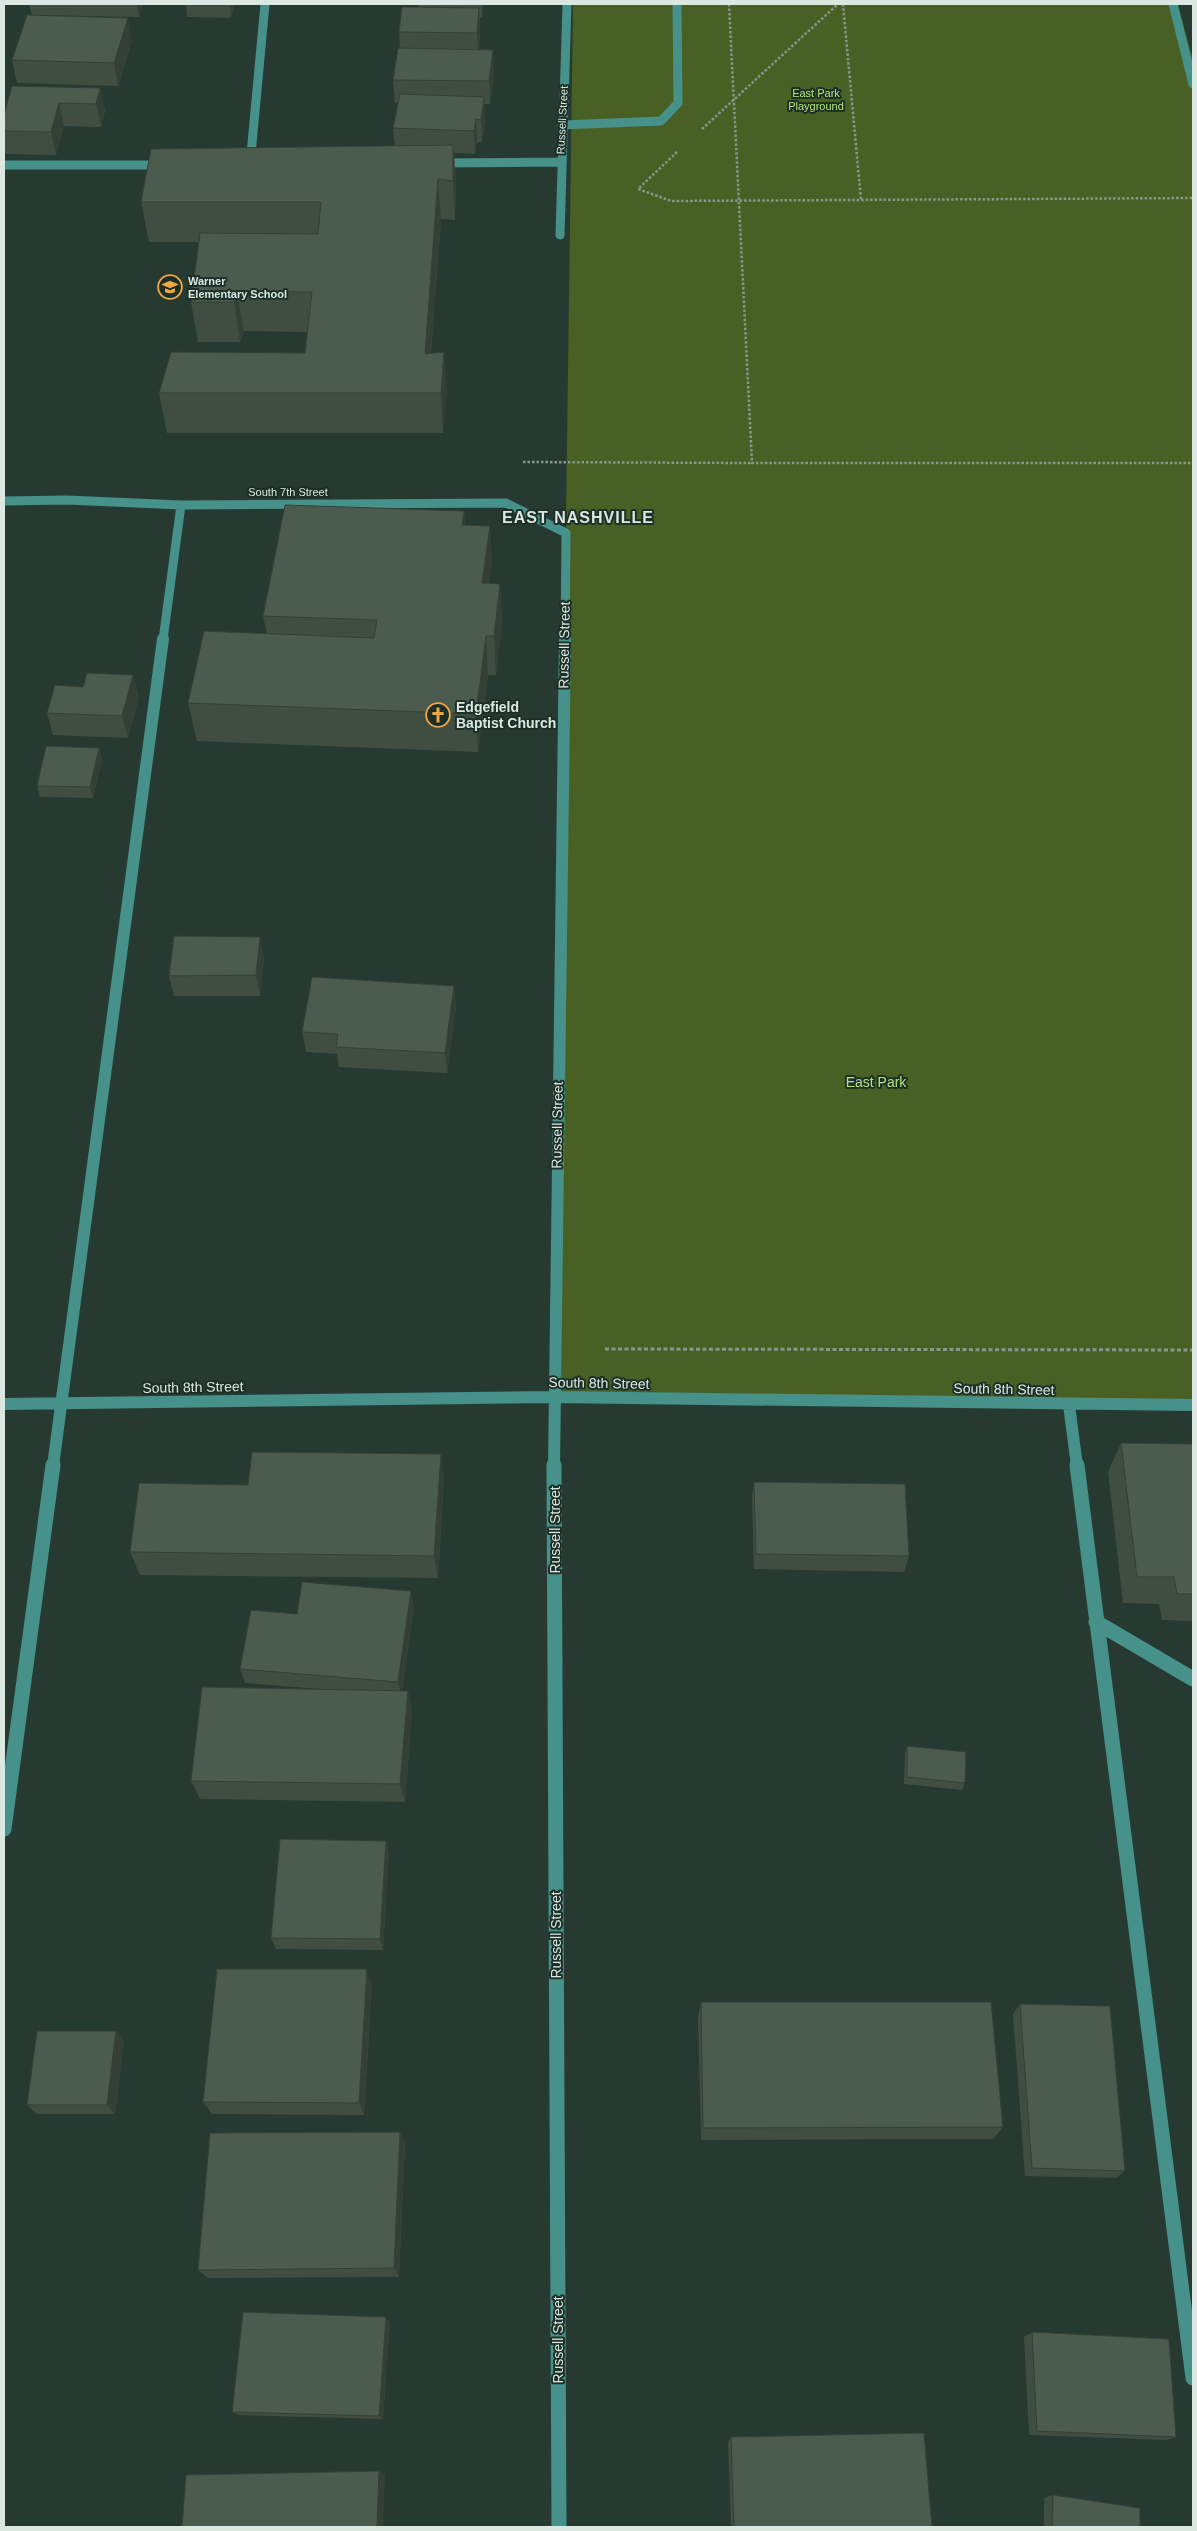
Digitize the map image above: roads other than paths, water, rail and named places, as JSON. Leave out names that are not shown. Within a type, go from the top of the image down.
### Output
[{"type":"street","points":[[250,165],[265,4]]},
{"type":"street","name":"Russell Street","points":[[560,235],[560,162],[567,4]]},
{"type":"street","points":[[562,125],[661,121],[678,104],[677,4]]},
{"type":"street","points":[[1173,4],[1193,84]]},
{"type":"street","points":[[433,163],[560,162]]},
{"type":"street","points":[[240,165],[259,164]]},
{"type":"street","points":[[4,165],[171,165]]},
{"type":"street","name":"South 7th Street","points":[[4,501],[67,500],[181,505],[506,503],[566,534]]},
{"type":"street","points":[[4,1829],[181,505]]},
{"type":"street","name":"Russell Street","points":[[559,2527],[554,1397],[566,534]]},
{"type":"street","name":"South 8th Street","points":[[4,1404],[554,1397],[1069,1405],[1193,1405]]},
{"type":"street","points":[[1069,1405],[1193,2378]]},
{"type":"street","points":[[1096,1622],[1193,1679]]},
{"type":"place","name":"Warner Elementary School","points":[[170,287]]},
{"type":"place","name":"Edgefield Baptist Church","points":[[438,715]]},
{"type":"district","name":"EAST NASHVILLE","points":[[578,517]]},
{"type":"park label","name":"East Park Playground","points":[[816,99]]},
{"type":"park label","name":"East Park","points":[[876,1082]]}]
